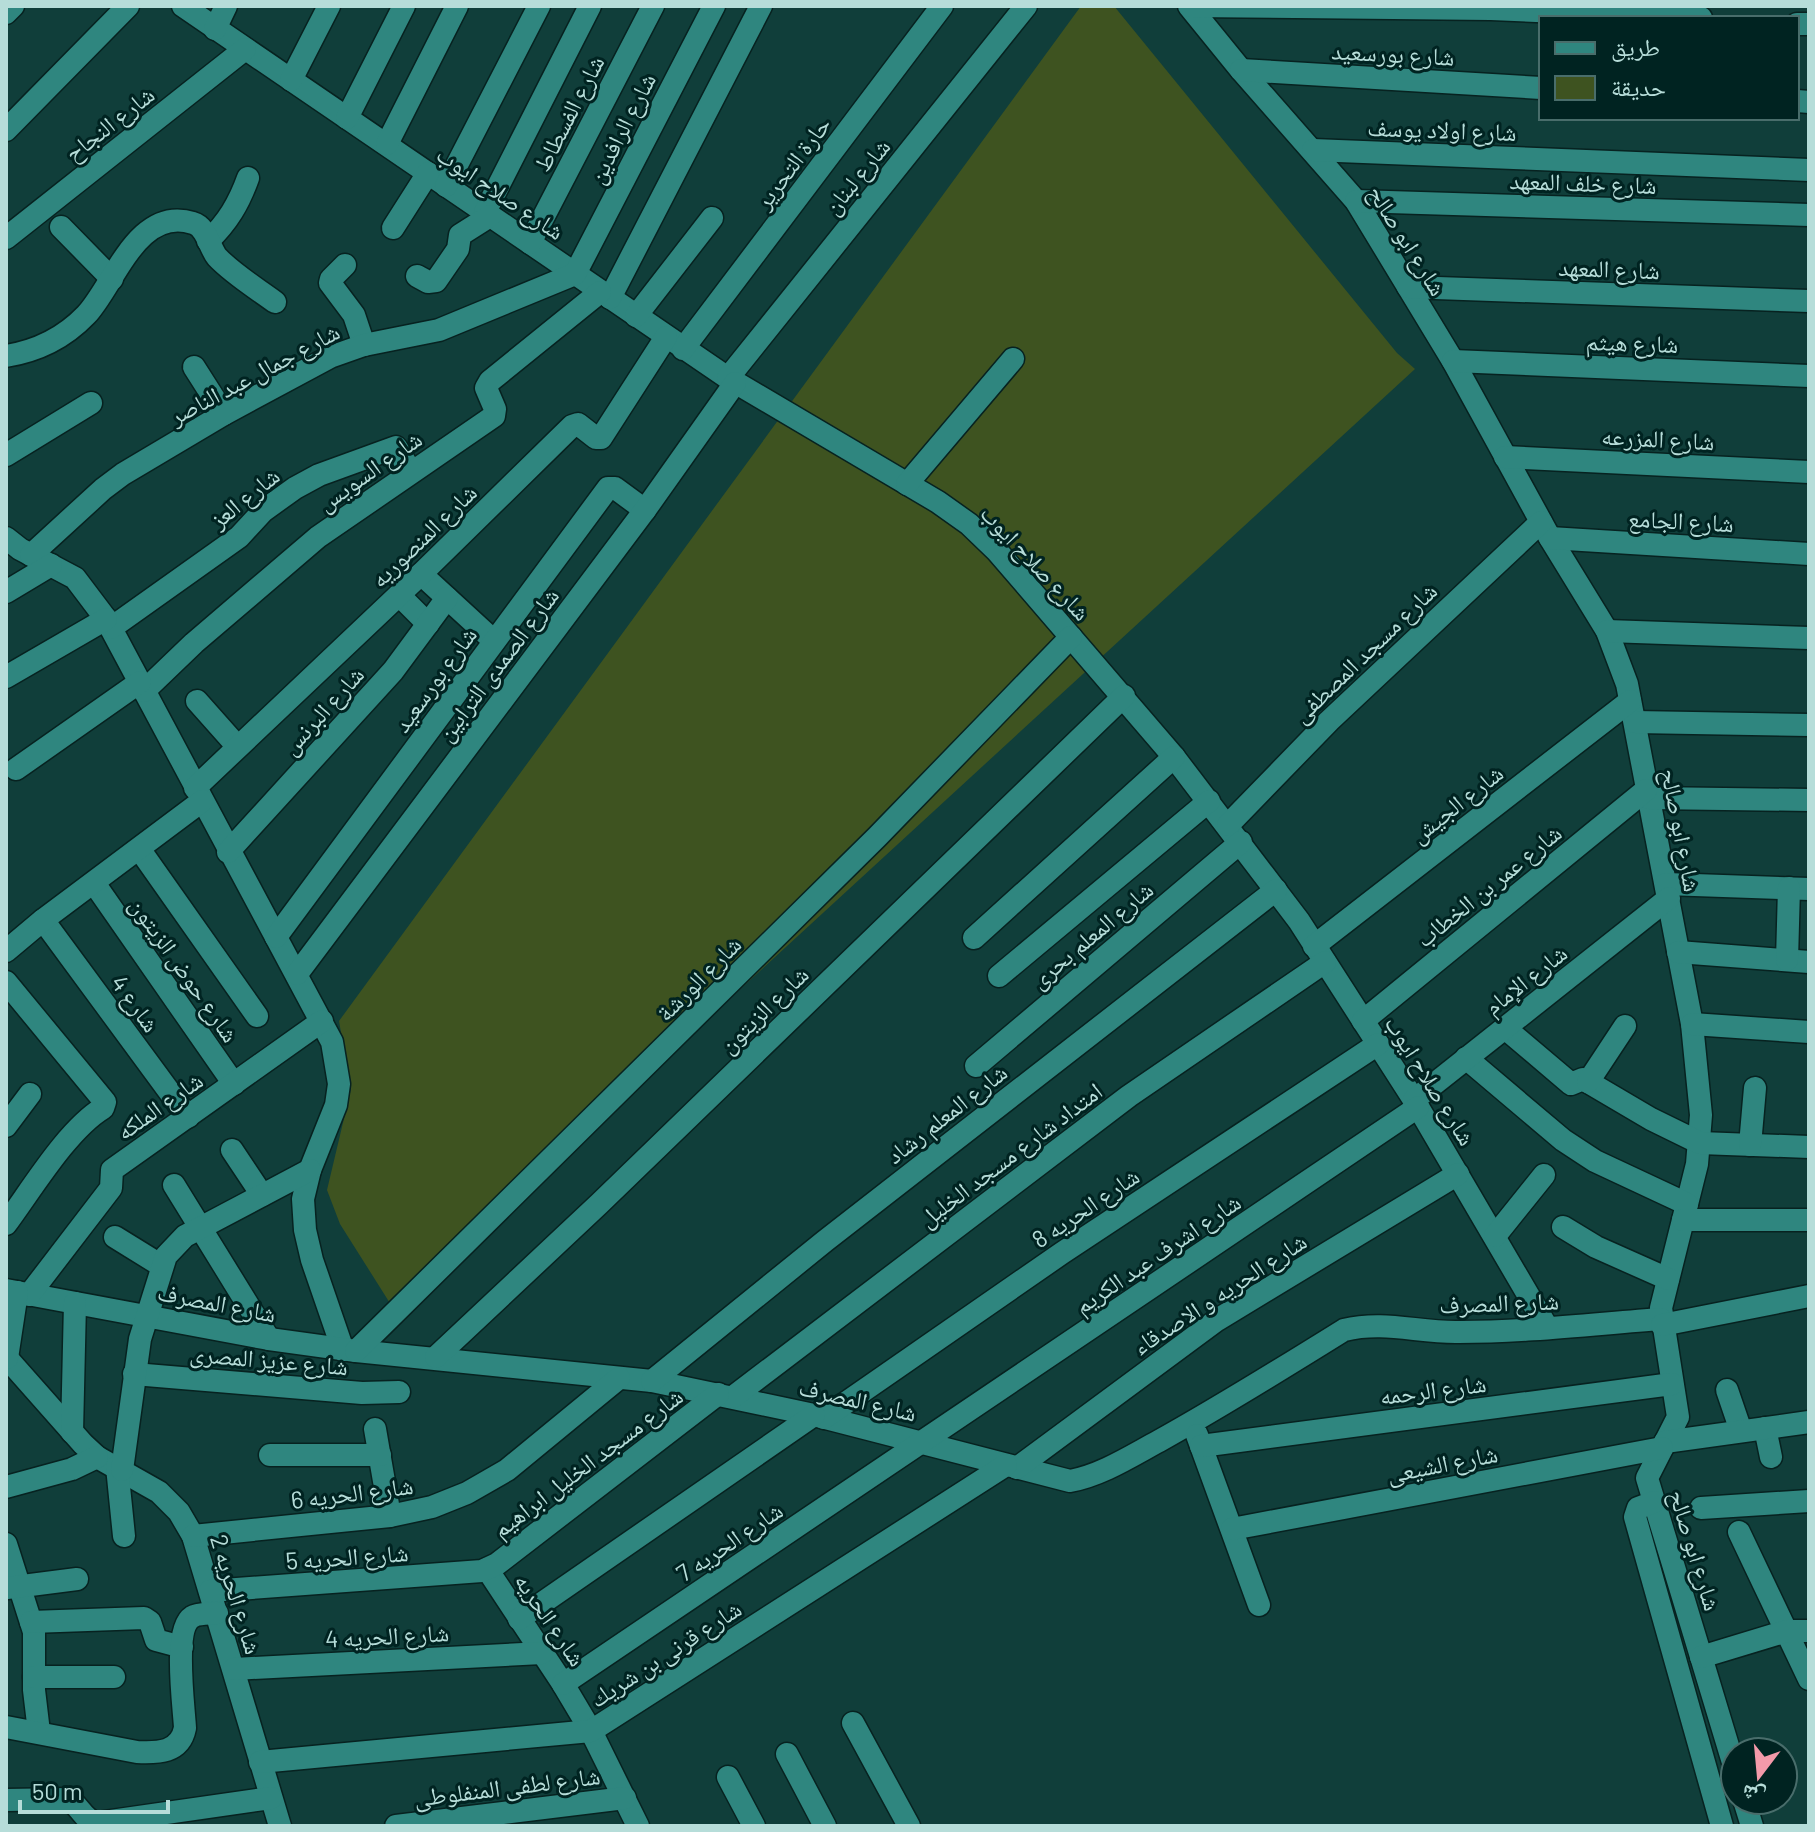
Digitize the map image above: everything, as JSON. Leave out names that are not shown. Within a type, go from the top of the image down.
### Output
[{"type":"street","points":[[6,13],[13,6]]},
{"type":"street","points":[[6,130],[128,6]]},
{"type":"street","name":"شارع صلاح ايوب","points":[[183,6],[731,381],[969,524],[997,551],[1124,696],[1276,890],[1416,1103],[1547,1327]]},
{"type":"street","points":[[215,29],[226,6]]},
{"type":"street","points":[[291,80],[329,6]]},
{"type":"street","points":[[347,118],[404,6]]},
{"type":"street","points":[[387,144],[457,6]]},
{"type":"street","points":[[393,228],[437,180],[539,6]]},
{"type":"street","points":[[417,276],[428,282],[436,281],[458,249],[460,235],[488,214],[590,6]]},
{"type":"street","name":"شارع الفسطاط","points":[[530,243],[653,6]]},
{"type":"street","name":"شارع الرافدين","points":[[575,274],[714,6]]},
{"type":"street","points":[[605,295],[761,6]]},
{"type":"street","name":"حارة التحرير","points":[[675,343],[942,6]]},
{"type":"street","name":"شارع لبنان","points":[[731,381],[1026,6]]},
{"type":"street","points":[[1190,6],[1491,9],[1654,16]]},
{"type":"street","name":"شارع ابو صالح","points":[[1190,6],[1241,70],[1356,201],[1453,361],[1546,530],[1607,631],[1627,684],[1692,1024],[1701,1115],[1700,1143],[1661,1322],[1678,1417],[1648,1472],[1654,1502],[1725,1736]]},
{"type":"street","name":"شارع النجاح","points":[[6,238],[245,49]]},
{"type":"street","name":"شارع بورسعيد","points":[[1241,70],[1539,88]]},
{"type":"street","name":"شارع اولاد يوسف","points":[[1313,150],[1809,170]]},
{"type":"street","points":[[208,241],[226,223],[240,202],[248,178]]},
{"type":"street","name":"شارع خلف المعهد","points":[[1356,201],[1809,215]]},
{"type":"street","points":[[636,316],[712,218]]},
{"type":"street","points":[[6,356],[38,348],[68,332],[97,302],[132,244],[158,227],[181,222],[193,223],[204,231],[224,263],[275,302]]},
{"type":"street","points":[[61,227],[112,279]]},
{"type":"street","points":[[345,265],[330,283],[354,315],[364,345]]},
{"type":"street","name":"شارع جمال عبد الناصر","points":[[6,592],[41,560],[103,489],[224,414],[330,357],[364,345],[439,330],[575,274]]},
{"type":"street","name":"شارع المعهد","points":[[1408,287],[1809,301]]},
{"type":"street","name":"شارع السويس","points":[[16,769],[142,687],[297,554],[494,416],[495,409],[486,388],[490,381],[605,295]]},
{"type":"street","name":"شارع المنصوريه","points":[[6,951],[43,920],[140,850],[198,794],[237,746],[399,595],[575,424],[601,438],[675,343]]},
{"type":"street","points":[[907,484],[1013,359]]},
{"type":"street","name":"شارع هيثم","points":[[1453,361],[1809,376]]},
{"type":"street","points":[[194,367],[224,414]]},
{"type":"street","name":"شارع الصمدى الترابين","points":[[297,974],[645,510],[731,381]]},
{"type":"street","points":[[6,455],[91,403]]},
{"type":"street","name":"شارع العز","points":[[6,677],[109,623],[239,537],[263,511],[307,481],[396,447],[411,472]]},
{"type":"street","name":"شارع المزرعه","points":[[1505,457],[1809,472]]},
{"type":"street","name":"شارع بورسعيد","points":[[276,937],[608,488],[615,488],[645,510]]},
{"type":"street","name":"شارع الجامع","points":[[1546,530],[1809,554]]},
{"type":"street","name":"شارع مسجد المصطفى","points":[[1234,834],[1361,691],[1546,530]]},
{"type":"street","points":[[7,542],[68,573],[82,585],[109,623],[228,852],[332,1042],[339,1084],[336,1105],[310,1170],[303,1199],[305,1230],[312,1260],[350,1350]]},
{"type":"street","points":[[421,574],[494,641]]},
{"type":"street","points":[[399,595],[428,624]]},
{"type":"street","name":"شارع البرنس","points":[[228,852],[393,671],[447,598]]},
{"type":"street","points":[[1607,631],[1809,638]]},
{"type":"street","name":"شارع الورشة","points":[[350,1350],[865,849],[1071,637]]},
{"type":"street","name":"شارع الزيتون","points":[[436,1357],[599,1204],[1124,696]]},
{"type":"street","points":[[197,701],[237,746]]},
{"type":"street","points":[[1632,712],[1809,725]]},
{"type":"street","name":"شارع الجيش","points":[[1320,954],[1632,712]]},
{"type":"street","points":[[974,938],[1174,757]]},
{"type":"street","points":[[1647,794],[1809,800]]},
{"type":"street","name":"شارع عمر بن الخطاب","points":[[1363,1021],[1647,794]]},
{"type":"street","points":[[999,976],[1209,801]]},
{"type":"street","name":"شارع المعلم بحرى","points":[[976,1066],[1234,834]]},
{"type":"street","points":[[140,850],[257,1016]]},
{"type":"street","name":"شارع حوض الزيتون","points":[[94,883],[234,1084]]},
{"type":"street","points":[[1668,891],[1799,888],[1798,961],[1678,952]]},
{"type":"street","name":"شارع المعلم رشاد","points":[[652,1381],[825,1241],[1276,890]]},
{"type":"street","name":"شارع الإمام","points":[[1416,1103],[1668,891]]},
{"type":"street","name":"شارع 4","points":[[43,920],[188,1117]]},
{"type":"street","name":"امتداد شارع مسجد الخليل","points":[[726,1396],[1320,954]]},
{"type":"street","points":[[6,982],[105,1100],[103,1108],[91,1115],[75,1132],[6,1224]]},
{"type":"street","name":"شارع الملكه","points":[[17,1292],[111,1188],[112,1170],[322,1021]]},
{"type":"street","points":[[1692,1024],[1809,1032]]},
{"type":"street","points":[[1588,1082],[1625,1026]]},
{"type":"street","points":[[1505,1028],[1570,1083],[1581,1078],[1651,1119],[1700,1143],[1809,1147]]},
{"type":"street","name":"شارع الحريه 8","points":[[519,1619],[1378,1044]]},
{"type":"street","points":[[1466,1058],[1563,1140],[1685,1212],[1809,1220]]},
{"type":"street","points":[[1750,1145],[1755,1088]]},
{"type":"street","points":[[6,1126],[30,1094]]},
{"type":"street","name":"شارع اشرف عبد الكريم","points":[[924,1442],[1416,1103]]},
{"type":"street","points":[[232,1150],[262,1195]]},
{"type":"street","points":[[124,1536],[112,1465],[162,1266],[178,1240],[310,1170]]},
{"type":"street","name":"شارع الحريه و الاصدقاء","points":[[1012,1467],[1217,1320],[1458,1174]]},
{"type":"street","points":[[1495,1236],[1544,1175]]},
{"type":"street","points":[[174,1185],[269,1339]]},
{"type":"street","points":[[1563,1227],[1620,1258],[1668,1279]]},
{"type":"street","points":[[115,1237],[162,1266]]},
{"type":"street","points":[[6,1358],[17,1292]]},
{"type":"street","name":"شارع المصرف","points":[[17,1292],[269,1339],[652,1381],[924,1442],[1070,1481],[1083,1479],[1124,1460],[1193,1422],[1344,1330],[1376,1325],[1455,1333],[1661,1322],[1809,1296]]},
{"type":"street","points":[[72,1432],[75,1303]]},
{"type":"street","name":"شارع الحريه 2","points":[[6,1358],[16,1382],[112,1465],[171,1501],[193,1536],[280,1826]]},
{"type":"street","name":"شارع عزيز المصرى","points":[[134,1374],[371,1394],[399,1392]]},
{"type":"street","name":"شارع الحريه 6","points":[[193,1536],[390,1516],[456,1498],[507,1470],[619,1378]]},
{"type":"street","name":"شارع الرحمه","points":[[1201,1446],[1672,1384]]},
{"type":"street","points":[[1727,1390],[1741,1431]]},
{"type":"street","name":"شارع مسجد الخليل ابراهيم","points":[[487,1569],[726,1396]]},
{"type":"street","points":[[1193,1422],[1259,1605]]},
{"type":"street","name":"شارع الشيعى","points":[[1232,1529],[1664,1445],[1809,1422]]},
{"type":"street","points":[[1765,1428],[1771,1457]]},
{"type":"street","points":[[375,1429],[390,1516]]},
{"type":"street","name":"شارع الحريه 7","points":[[563,1684],[924,1442]]},
{"type":"street","points":[[270,1455],[380,1455]]},
{"type":"street","points":[[6,1487],[65,1471],[112,1465]]},
{"type":"street","name":"شارع قرنى بن شريك","points":[[260,1762],[591,1731],[1012,1467]]},
{"type":"street","points":[[1701,1508],[1809,1501]]},
{"type":"street","points":[[1654,1502],[1638,1508],[1635,1517],[1719,1768]]},
{"type":"street","points":[[1739,1532],[1798,1631],[1809,1679]]},
{"type":"street","points":[[6,1544],[12,1588],[31,1622],[35,1642],[34,1677],[39,1732]]},
{"type":"street","name":"شارع الحريه 5","points":[[210,1591],[467,1574],[487,1569]]},
{"type":"street","name":"شارع الحريه","points":[[487,1569],[591,1731],[638,1826]]},
{"type":"street","points":[[12,1588],[77,1579]]},
{"type":"street","points":[[6,1727],[137,1752],[153,1753],[175,1747],[185,1728],[181,1685],[182,1647],[187,1623],[192,1617],[217,1613]]},
{"type":"street","points":[[31,1622],[144,1618],[149,1620],[156,1640],[182,1647]]},
{"type":"street","points":[[1701,1657],[1798,1631]]},
{"type":"street","name":"شارع الحريه 4","points":[[234,1669],[542,1653]]},
{"type":"street","points":[[34,1677],[114,1677]]},
{"type":"street","points":[[853,1723],[909,1826]]},
{"type":"street","points":[[787,1754],[825,1826]]},
{"type":"street","points":[[728,1777],[754,1826]]},
{"type":"street","points":[[6,1800],[67,1799],[75,1804],[86,1822],[97,1823],[187,1818],[271,1798]]},
{"type":"street","name":"شارع لطفى المنفلوطى","points":[[396,1826],[625,1798]]},
{"type":"green space","points":[[1081,6],[1114,6],[1397,353],[1415,369],[393,1308],[340,1224],[327,1190],[351,1089],[339,1021]]}]
